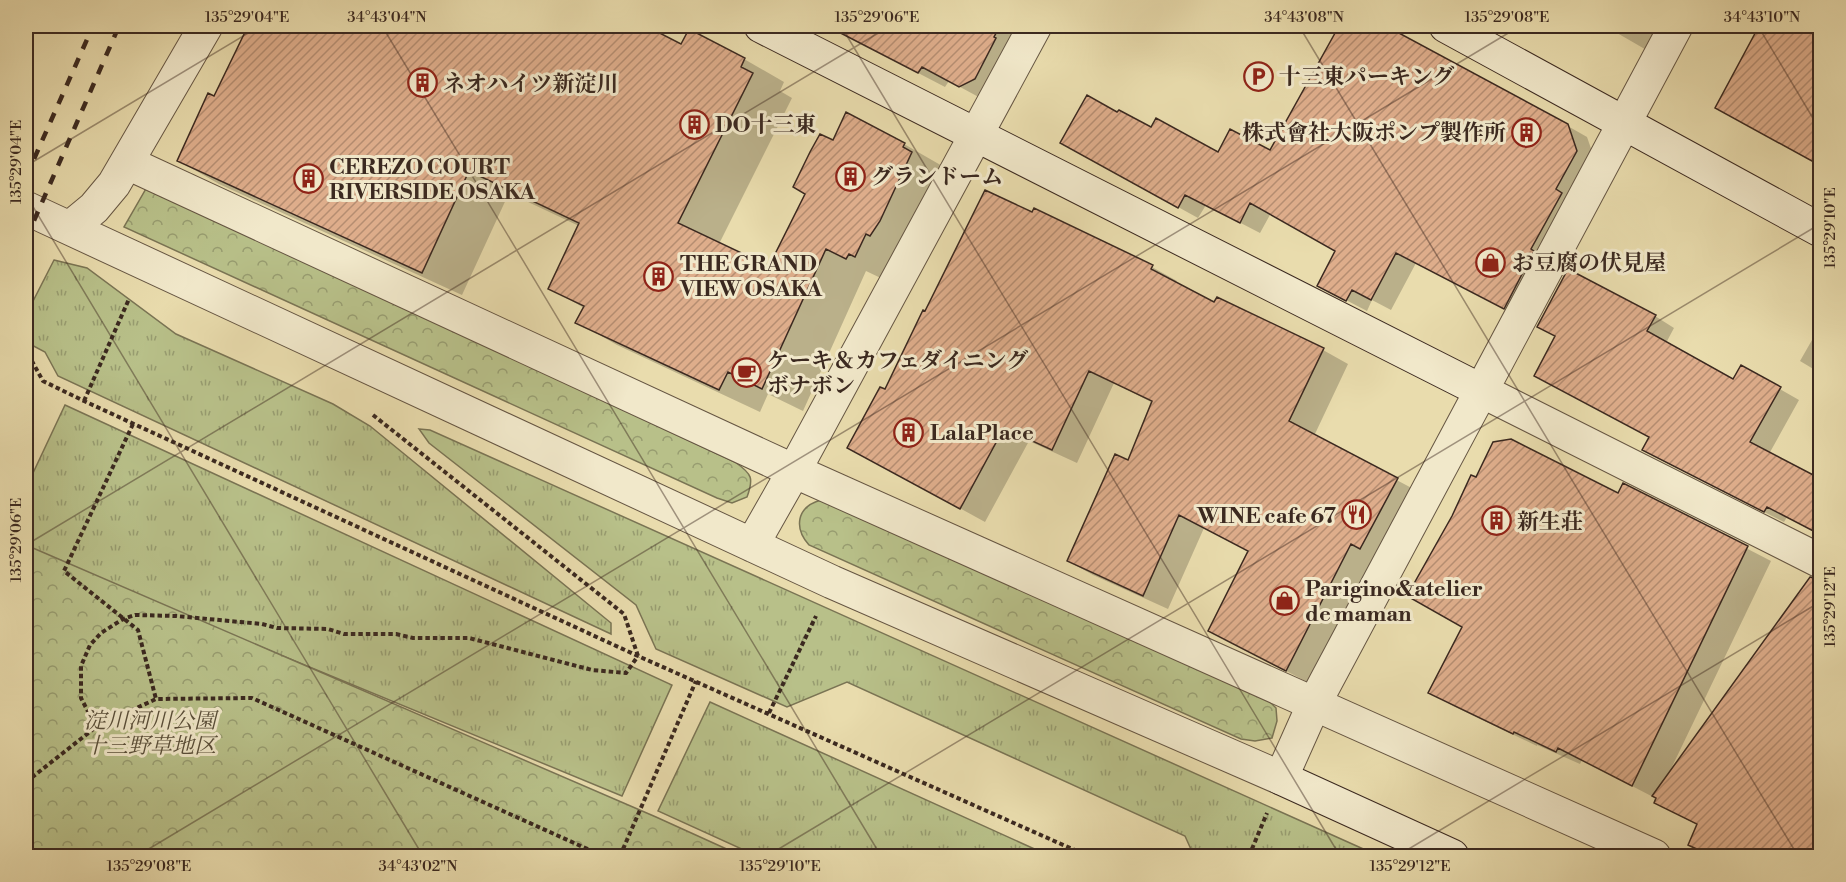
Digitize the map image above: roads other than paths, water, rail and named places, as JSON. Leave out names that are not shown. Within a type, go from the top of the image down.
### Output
[{"type":"street","points":[[71,227],[94,208],[114,184],[206,26]]},
{"type":"street","points":[[761,26],[1821,561]]},
{"type":"street","points":[[752,544],[794,471],[1035,26]]},
{"type":"street","points":[[1446,26],[1821,230]]},
{"type":"street","points":[[1275,793],[1314,704],[1676,26]]},
{"type":"street","points":[[128,163],[794,471],[1654,856]]},
{"type":"street","points":[[26,207],[144,264],[752,544],[1275,793],[1452,856]]},
{"type":"railway","points":[[26,177],[93,26]]},
{"type":"railway","points":[[26,239],[119,26]]},
{"type":"place","name":"十三東パーキング","points":[[1258,76]]},
{"type":"place","name":"ネオハイツ新淀川","points":[[422,83]]},
{"type":"place","name":"DO十三東","points":[[694,124]]},
{"type":"place","name":"株式會社大阪ポンプ製作所","points":[[1527,132]]},
{"type":"place","name":"グランドーム","points":[[850,176]]},
{"type":"place","name":"CEREZO COURT RIVERSIDE OSAKA","points":[[308,179]]},
{"type":"place","name":"お豆腐の伏見屋","points":[[1491,262]]},
{"type":"place","name":"THE GRAND VIEW OSAKA","points":[[659,276]]},
{"type":"place","name":"ケーキ＆カフェダイニング ボナボン","points":[[746,373]]},
{"type":"place","name":"LalaPlace","points":[[909,432]]},
{"type":"place","name":"WINE cafe 67","points":[[1357,515]]},
{"type":"place","name":"新生荘","points":[[1496,521]]},
{"type":"place","name":"Parigino&atelier de maman","points":[[1284,601]]},
{"type":"park label","name":"淀川河川公園 十三野草地区","points":[[150,732]]}]
